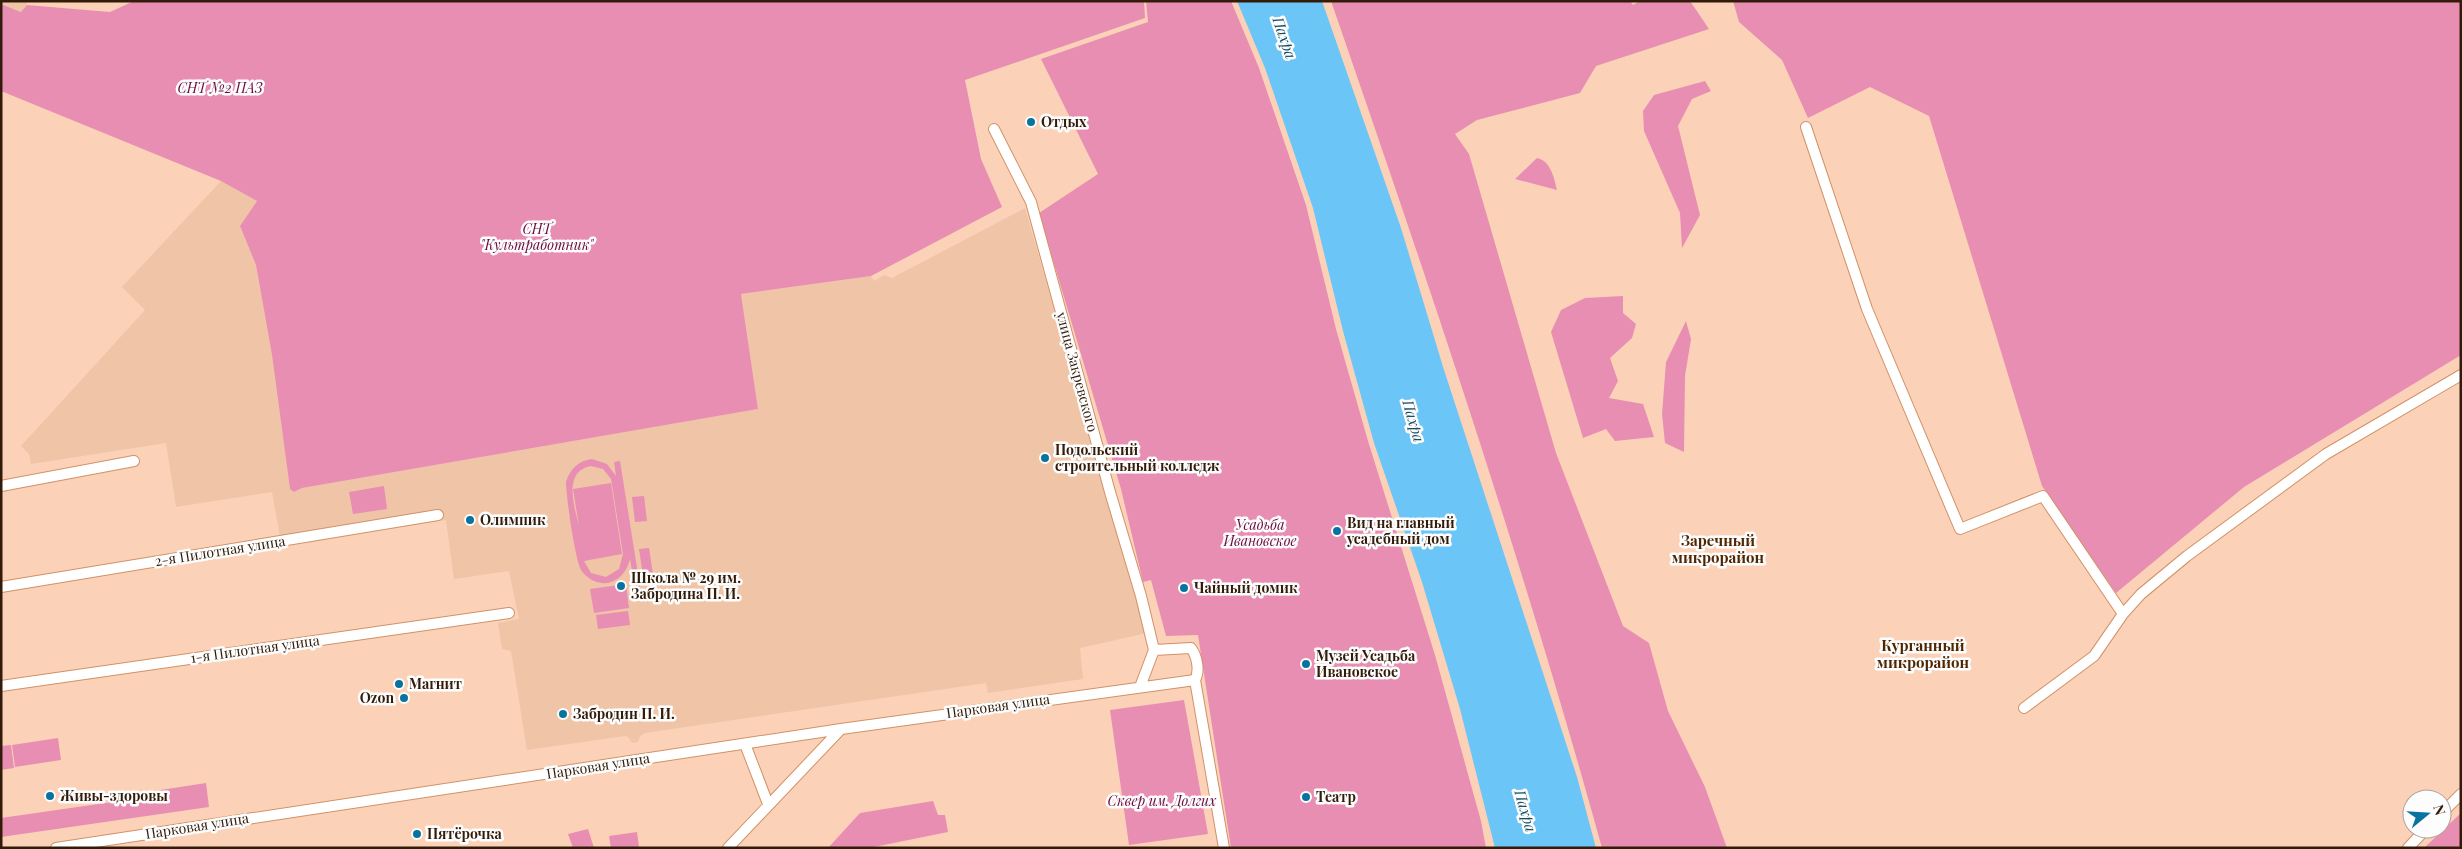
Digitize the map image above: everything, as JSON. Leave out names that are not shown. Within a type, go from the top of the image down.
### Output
[{"type":"street","points":[[1806,127],[1867,309],[1960,529],[2043,496],[2123,614]]},
{"type":"street","name":"улица Закревского","points":[[994,129],[1031,202],[1110,492],[1141,596],[1154,650]]},
{"type":"street","points":[[2024,708],[2094,656],[2123,614],[2141,594],[2187,556],[2326,454],[2461,375]]},
{"type":"street","points":[[1,486],[134,461]]},
{"type":"street","name":"2-я Пилотная улица","points":[[1,587],[438,515]]},
{"type":"street","name":"1-я Пилотная улица","points":[[1,686],[509,612]]},
{"type":"street","points":[[1140,687],[1154,650],[1191,648],[1195,653],[1198,675],[1195,680],[1224,848]]},
{"type":"street","name":"Парковая улица","points":[[56,848],[841,729],[1195,680]]},
{"type":"street","points":[[728,848],[841,729]]},
{"type":"street","points":[[745,744],[768,804]]},
{"type":"street","points":[[2452,803],[2461,794]]},
{"type":"shaded area","points":[[1,1],[27,1],[27,5],[22,12],[1,4]]},
{"type":"shaded area","points":[[221,181],[257,201],[240,226],[256,265],[272,355],[290,489],[294,492],[302,488],[758,409],[741,294],[871,276],[874,281],[884,275],[892,278],[1025,208],[1147,633],[1080,648],[1083,679],[988,693],[986,683],[645,733],[640,736],[638,742],[632,743],[625,736],[527,750],[511,651],[502,649],[498,623],[519,619],[509,571],[454,579],[446,520],[439,521],[438,511],[280,537],[272,492],[176,507],[166,443],[31,464],[29,454],[21,446],[145,310],[122,287]]},
{"type":"green space","name":"СНТ \"Культработник\"","points":[[134,1],[1144,1],[1145,18],[965,80],[981,159],[1002,207],[871,276],[741,294],[758,409],[302,488],[294,492],[290,489],[272,355],[256,265],[240,226],[257,201],[221,181],[1,91],[1,4],[21,12],[27,5],[110,12]]},
{"type":"green space","name":"Усадьба Ивановское","points":[[1146,1],[1231,1],[1259,68],[1306,205],[1336,329],[1368,441],[1435,655],[1481,821],[1486,848],[1231,848],[1198,635],[1166,636],[1151,580],[1143,582],[1121,489],[1039,213],[1098,174],[1041,59],[1148,22]]},
{"type":"green space","points":[[1331,1],[1630,1],[1633,5],[1640,1],[1690,1],[1709,29],[1596,66],[1580,93],[1477,120],[1455,134],[1469,154],[1556,453],[1623,626],[1649,643],[1668,711],[1705,787],[1727,848],[1602,848],[1572,741],[1507,528],[1403,211]]},
{"type":"green space","points":[[1733,1],[2461,1],[2461,355],[2244,487],[2116,593],[2042,486],[1929,116],[1870,87],[1808,118],[1782,60],[1739,22]]},
{"type":"green space","points":[[1705,81],[1711,91],[1692,99],[1678,126],[1700,215],[1682,248],[1680,213],[1644,131],[1643,111],[1654,95]]},
{"type":"green space","points":[[1537,158],[1549,166],[1557,190],[1515,179]]},
{"type":"green space","points":[[1623,296],[1623,313],[1636,324],[1632,338],[1610,358],[1618,381],[1609,398],[1643,404],[1654,437],[1615,441],[1606,429],[1583,438],[1551,332],[1561,310],[1585,298]]},
{"type":"green space","points":[[1686,321],[1691,339],[1685,376],[1684,452],[1665,443],[1662,414],[1666,362]]},
{"type":"green space","points":[[592,459],[607,464],[616,476],[614,462],[620,461],[642,599],[637,600],[630,559],[623,574],[613,582],[600,583],[586,576],[581,570],[569,513],[566,482],[575,466]],"holes":[[[591,466],[603,469],[611,479],[623,554],[619,569],[606,577],[591,573],[584,561],[622,554],[611,483],[573,489],[577,475],[582,469]],[[573,489],[579,526],[573,500]]]},
{"type":"green space","points":[[384,486],[387,509],[353,514],[349,492]]},
{"type":"green space","points":[[644,496],[647,521],[635,522],[632,497]]},
{"type":"green space","points":[[649,548],[653,574],[643,576],[639,549]]},
{"type":"green space","points":[[626,584],[629,608],[594,613],[590,589]]},
{"type":"green space","points":[[628,611],[630,625],[598,629],[596,615]]},
{"type":"green space","name":"Сквер им. Долгих","points":[[1184,700],[1208,834],[1129,845],[1110,710]]},
{"type":"green space","points":[[58,738],[61,760],[15,767],[12,745]]},
{"type":"green space","points":[[11,745],[14,768],[1,770],[1,746]]},
{"type":"green space","points":[[206,783],[209,807],[1,837],[1,818],[154,796],[154,791]]},
{"type":"green space","points":[[933,801],[938,815],[945,815],[948,832],[869,848],[828,848],[860,813]]},
{"type":"green space","points":[[2461,813],[2461,848],[2424,848],[2434,839],[2452,839],[2452,822]]},
{"type":"green space","points":[[588,829],[594,848],[573,848],[568,834]]},
{"type":"green space","points":[[637,832],[639,847],[611,848],[609,836]]},
{"type":"water","name":"Пахра","points":[[1237,1],[1322,1],[1401,228],[1444,370],[1577,777],[1596,848],[1495,848],[1460,709],[1422,582],[1374,443],[1343,331],[1313,208],[1265,68]]},
{"type":"place","name":"Отдых","points":[[1031,122]]},
{"type":"place","name":"Подольский строительный колледж","points":[[1045,458]]},
{"type":"place","name":"Олимпик","points":[[470,520]]},
{"type":"place","name":"Вид на главный усадебный дом","points":[[1337,531]]},
{"type":"place","name":"Школа № 29 им. Забродина П. И.","points":[[621,586]]},
{"type":"place","name":"Чайный домик","points":[[1184,588]]},
{"type":"place","name":"Музей Усадьба Ивановское","points":[[1306,664]]},
{"type":"place","name":"Магнит","points":[[399,684]]},
{"type":"place","name":"Ozon","points":[[404,698]]},
{"type":"place","name":"Забродин П. И.","points":[[563,714]]},
{"type":"place","name":"Живы-здоровы","points":[[50,796]]},
{"type":"place","name":"Театр","points":[[1306,797]]},
{"type":"place","name":"Пятёрочка","points":[[417,834]]},
{"type":"district","name":"Заречный микрорайон","points":[[1718,550]]},
{"type":"district","name":"Курганный микрорайон","points":[[1923,654]]},
{"type":"park label","name":"СНТ №2 ПАЗ","points":[[220,88]]}]
